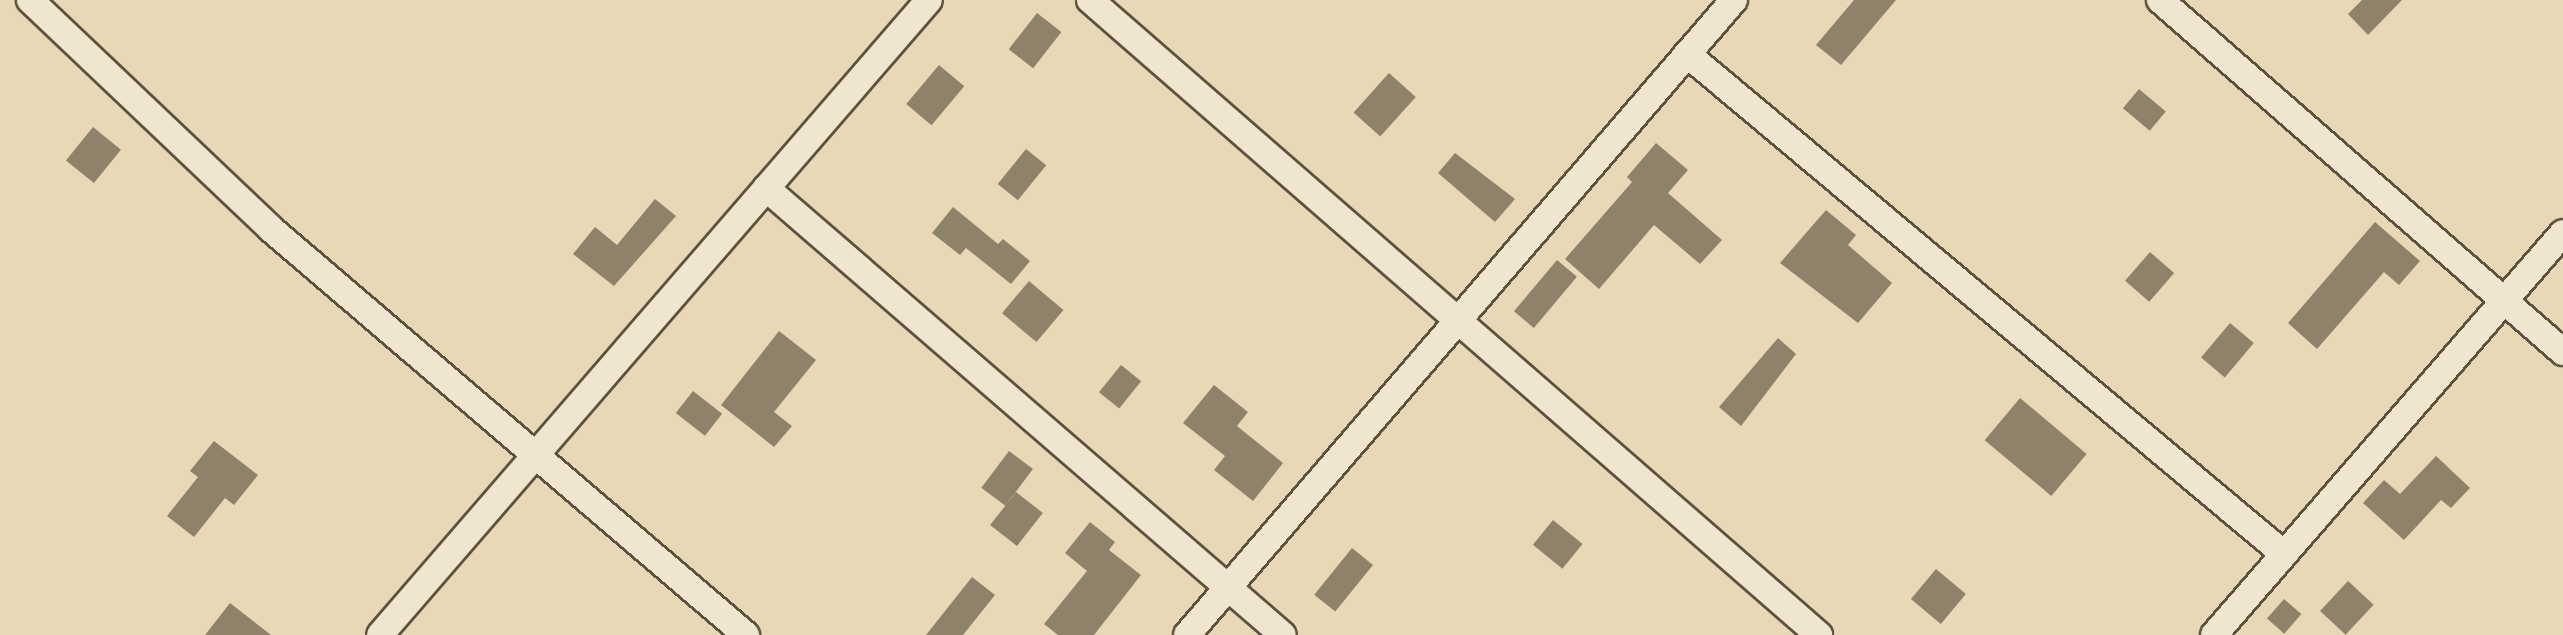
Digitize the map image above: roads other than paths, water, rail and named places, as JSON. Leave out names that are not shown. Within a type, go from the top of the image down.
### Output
[{"type":"street","points":[[30,0],[271,229],[746,635]]},
{"type":"street","points":[[380,635],[929,0]]},
{"type":"street","points":[[1090,0],[1819,635]]},
{"type":"street","points":[[1187,635],[1734,0]]},
{"type":"street","points":[[2160,0],[2563,352]]},
{"type":"street","points":[[1687,54],[2284,554]]},
{"type":"street","points":[[766,188],[1283,635]]},
{"type":"street","points":[[2214,635],[2563,233]]}]
